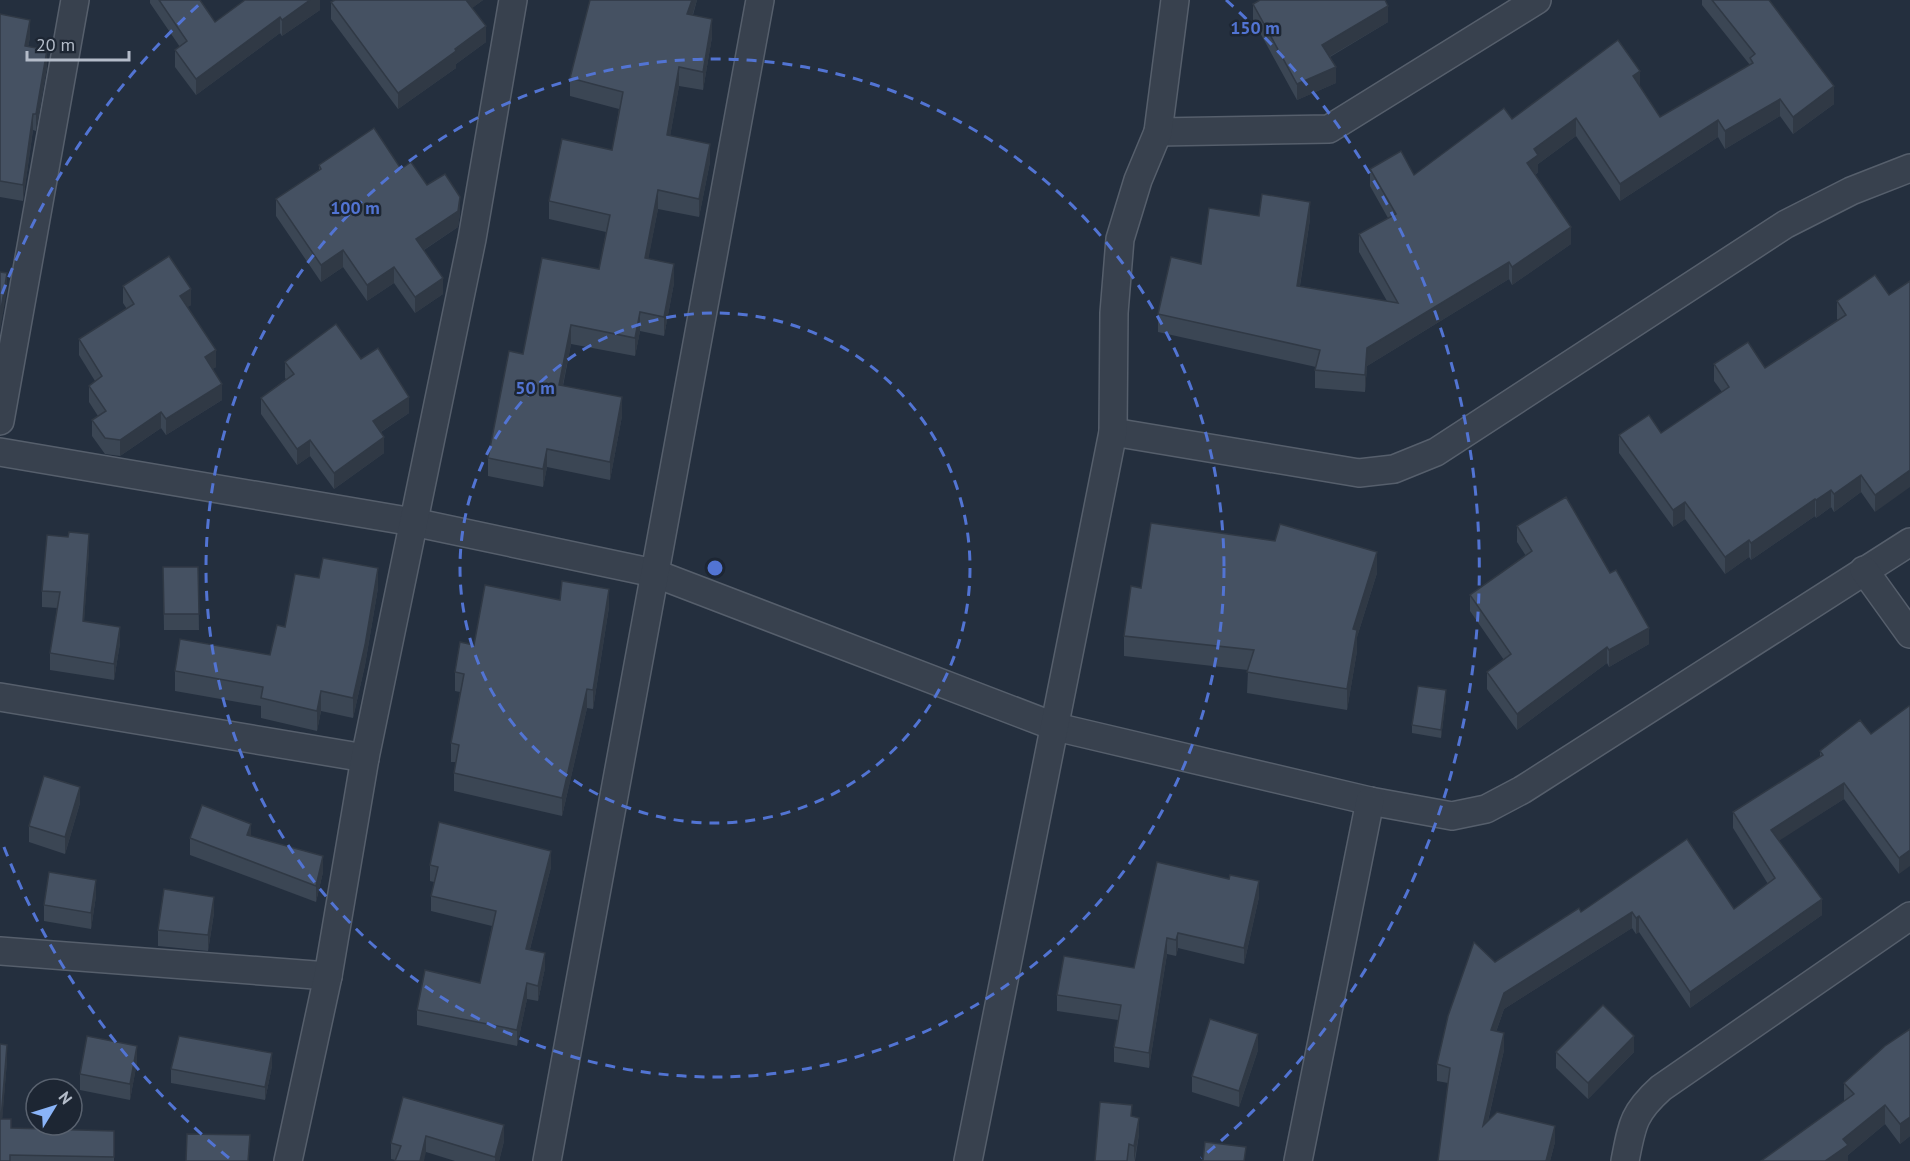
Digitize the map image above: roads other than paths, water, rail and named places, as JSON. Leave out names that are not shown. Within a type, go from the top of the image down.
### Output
[{"type":"street","points":[[0,421],[75,0]]},
{"type":"street","points":[[288,1161],[328,976],[365,758],[472,239],[513,0]]},
{"type":"street","points":[[547,1161],[760,0]]},
{"type":"street","points":[[968,1161],[1056,728],[1113,432],[1114,313],[1120,238],[1138,180],[1158,132],[1175,0]]},
{"type":"street","points":[[1158,132],[1329,129],[1537,0]]},
{"type":"street","points":[[1113,432],[1359,472],[1394,469],[1436,452],[1786,224],[1851,191],[1910,168]]},
{"type":"street","points":[[0,452],[413,522],[654,573],[1056,728],[1370,801],[1452,816],[1486,809],[1522,790],[1910,542]]},
{"type":"street","points":[[1864,570],[1910,634]]},
{"type":"street","points":[[0,697],[365,758]]},
{"type":"street","points":[[1298,1161],[1370,801]]},
{"type":"street","points":[[1625,1161],[1631,1129],[1640,1107],[1661,1088],[1910,916]]},
{"type":"street","points":[[0,951],[328,976]]}]
